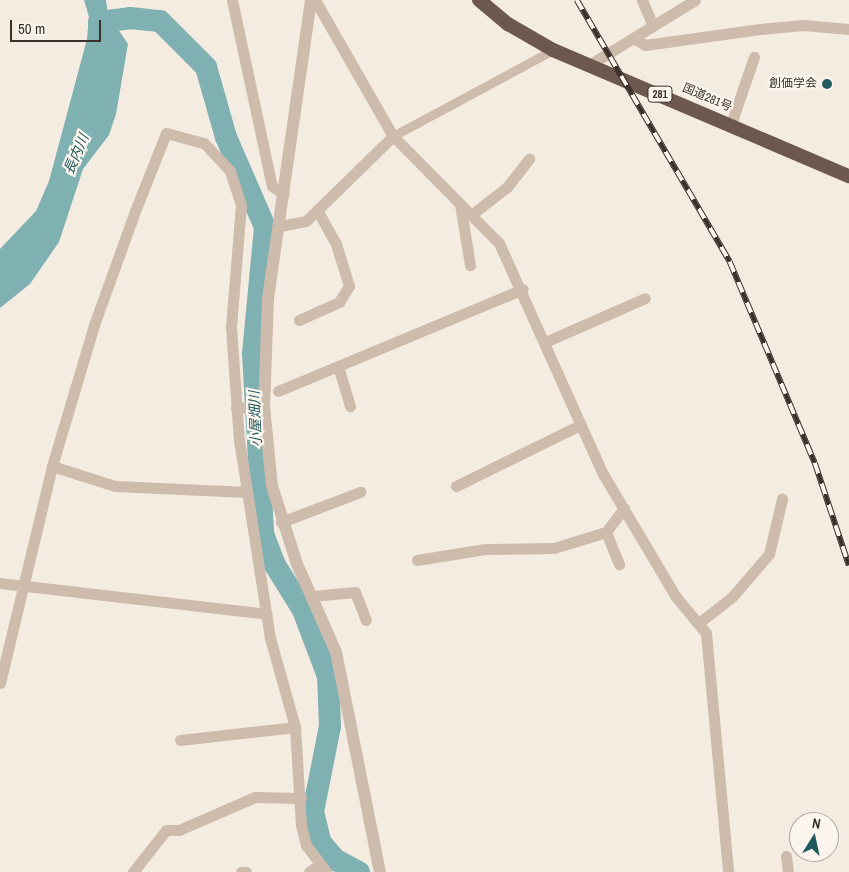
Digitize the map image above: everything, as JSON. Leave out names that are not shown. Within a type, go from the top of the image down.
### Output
[{"type":"highway","name":"国道281号","points":[[479,0],[508,24],[553,50],[849,176]]},
{"type":"street","points":[[232,0],[272,186],[284,194]]},
{"type":"street","points":[[311,0],[268,299],[261,406],[272,486],[281,522],[336,652],[380,872]]},
{"type":"street","points":[[315,0],[393,136],[499,243],[523,289],[580,425],[624,508],[676,597],[700,622],[706,633],[728,872]]},
{"type":"street","points":[[642,0],[653,26]]},
{"type":"street","points":[[589,64],[695,0]]},
{"type":"street","points":[[633,38],[645,45],[777,27],[849,30]]},
{"type":"street","points":[[280,226],[295,226],[317,210],[393,136],[553,50]]},
{"type":"street","points":[[730,124],[754,57]]},
{"type":"street","points":[[0,683],[21,583],[52,466],[94,325],[166,133],[204,143],[230,171],[238,188],[241,204],[231,305],[238,408],[247,492],[266,614],[295,727],[300,798],[306,844],[323,868],[309,872]]},
{"type":"street","points":[[471,215],[507,187],[529,159]]},
{"type":"street","points":[[460,204],[470,265]]},
{"type":"street","points":[[299,320],[339,302],[349,286],[336,244],[317,210]]},
{"type":"street","points":[[278,391],[523,289]]},
{"type":"street","points":[[545,342],[646,298]]},
{"type":"street","points":[[338,366],[350,406]]},
{"type":"street","points":[[238,408],[261,406]]},
{"type":"street","points":[[456,486],[580,425]]},
{"type":"street","points":[[52,466],[115,486],[247,492]]},
{"type":"street","points":[[281,522],[360,492]]},
{"type":"street","points":[[700,622],[732,597],[769,554],[782,499]]},
{"type":"street","points":[[417,560],[485,549],[554,548],[606,532],[624,508]]},
{"type":"street","points":[[606,532],[618,565]]},
{"type":"street","points":[[0,583],[21,583],[266,614]]},
{"type":"street","points":[[312,596],[355,592],[366,620]]},
{"type":"street","points":[[180,740],[295,727]]},
{"type":"street","points":[[133,872],[166,830],[179,830],[255,797],[300,798]]},
{"type":"street","points":[[786,856],[788,872]]},
{"type":"street","points":[[241,872],[246,872]]},
{"type":"water","name":"長内川","points":[[84,0],[106,0],[108,14],[128,44],[116,114],[109,135],[83,169],[59,242],[30,284],[0,308],[0,249],[36,211],[49,181],[87,39],[89,17]]},
{"type":"waterway","name":"小屋畑川","points":[[99,22],[130,18],[160,21],[206,67],[226,137],[265,227],[253,353],[263,534],[275,565],[303,610],[328,676],[330,726],[313,812],[321,843],[336,860],[359,872]]},
{"type":"railway","points":[[577,0],[730,262],[815,463],[849,565]]},
{"type":"place","name":"創価学会","points":[[827,84]]}]
